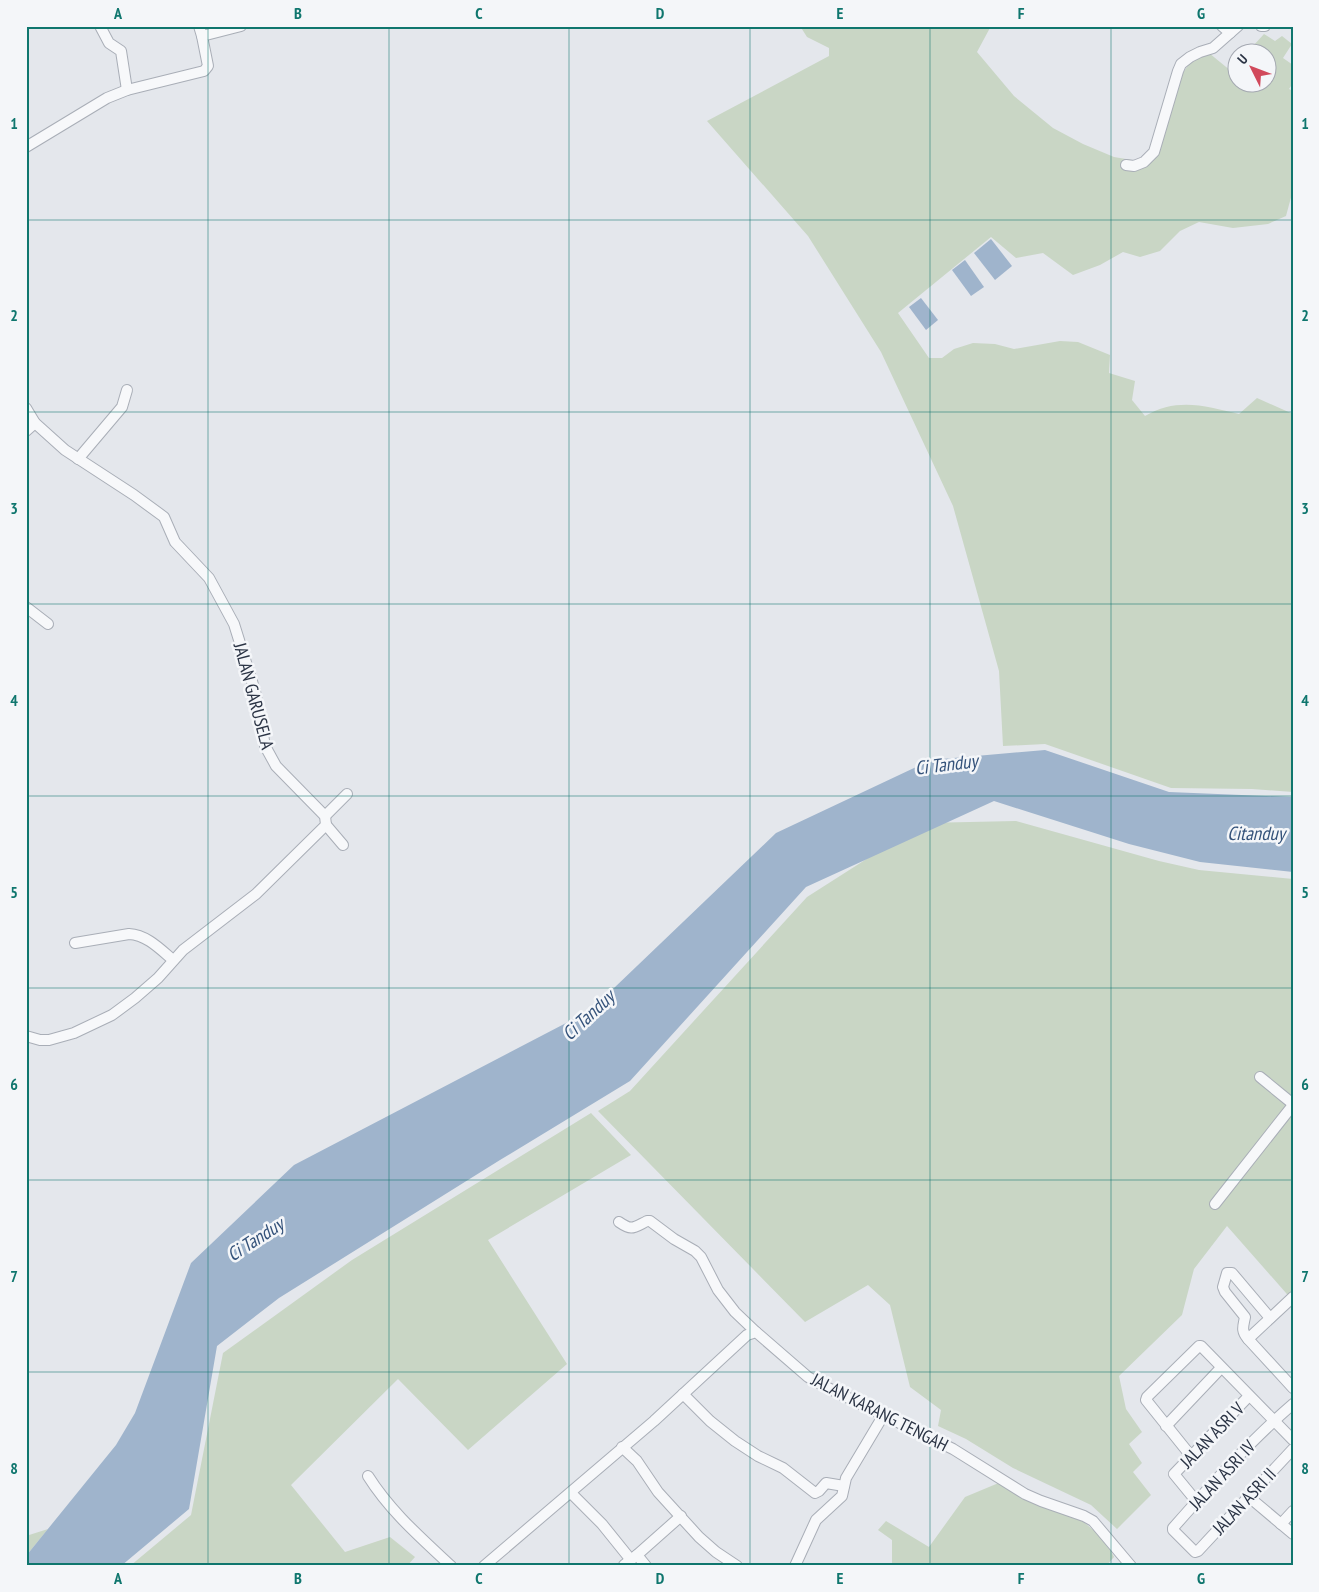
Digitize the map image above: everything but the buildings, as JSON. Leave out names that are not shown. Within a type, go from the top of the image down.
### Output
[{"type":"street","points":[[100,26],[108,42],[121,50],[127,90]]},
{"type":"street","points":[[26,147],[100,101],[127,90],[204,71],[208,66],[201,31],[241,26]]},
{"type":"street","points":[[1126,165],[1134,166],[1144,162],[1154,152],[1181,64],[1200,52],[1213,48],[1226,30],[1238,26]]},
{"type":"street","points":[[78,459],[116,417],[122,407],[127,390]]},
{"type":"street","name":"JALAN GARUSELA","points":[[26,408],[35,423],[65,450],[116,483],[164,518],[175,542],[209,578],[234,624],[255,690],[263,737],[271,758],[326,821],[343,845]]},
{"type":"street","points":[[26,431],[35,423]]},
{"type":"street","points":[[26,607],[48,624]]},
{"type":"street","points":[[26,1036],[40,1040],[49,1040],[74,1033],[112,1015],[136,998],[183,950],[256,894],[326,821],[347,794]]},
{"type":"street","points":[[75,943],[136,934],[143,936],[173,960]]},
{"type":"street","points":[[1215,1204],[1293,1105],[1260,1076]]},
{"type":"street","name":"JALAN KARANG TENGAH","points":[[618,1222],[632,1228],[650,1221],[674,1239],[695,1251],[701,1257],[718,1290],[735,1312],[808,1377],[959,1452],[1025,1494],[1089,1518],[1131,1566]]},
{"type":"street","points":[[1245,1317],[1225,1292],[1224,1287],[1227,1273],[1232,1273],[1270,1318]]},
{"type":"street","points":[[1248,1339],[1293,1296]]},
{"type":"street","points":[[1259,1307],[1245,1317],[1243,1334],[1293,1388]]},
{"type":"street","points":[[484,1566],[654,1421],[747,1335],[756,1332]]},
{"type":"street","points":[[1191,1456],[1146,1400],[1199,1346],[1293,1440]]},
{"type":"street","points":[[1166,1426],[1221,1368]]},
{"type":"street","points":[[683,1394],[710,1421],[735,1441],[788,1472],[815,1493],[826,1483],[844,1486]]},
{"type":"street","name":"JALAN ASRI V","points":[[1197,1502],[1174,1474],[1249,1396]]},
{"type":"street","name":"JALAN ASRI IV","points":[[1173,1530],[1274,1421],[1293,1404]]},
{"type":"street","points":[[795,1566],[816,1520],[839,1500],[846,1478],[884,1416]]},
{"type":"street","points":[[622,1447],[637,1461],[658,1492],[709,1546],[737,1566]]},
{"type":"street","name":"JALAN ASRI II","points":[[1173,1530],[1195,1552],[1198,1551],[1293,1449]]},
{"type":"street","points":[[368,1476],[380,1496],[450,1566]]},
{"type":"street","points":[[571,1493],[602,1524],[631,1560],[646,1566]]},
{"type":"street","points":[[1248,1497],[1293,1534]]},
{"type":"street","points":[[1281,1524],[1293,1511]]},
{"type":"street","points":[[631,1560],[681,1516]]},
{"type":"green space","points":[[800,26],[991,26],[977,52],[1014,96],[1053,128],[1083,144],[1114,157],[1132,160],[1142,160],[1159,149],[1182,74],[1189,64],[1209,53],[1226,67],[1226,92],[1276,92],[1276,42],[1257,42],[1264,34],[1275,41],[1282,36],[1292,44],[1283,58],[1293,65],[1293,83],[1289,89],[1293,91],[1293,190],[1286,216],[1268,224],[1233,228],[1199,222],[1180,231],[1160,251],[1140,257],[1123,252],[1100,265],[1073,275],[1043,253],[1016,258],[991,237],[898,313],[929,358],[942,358],[954,349],[973,343],[995,344],[1014,349],[1060,341],[1078,342],[1110,355],[1109,373],[1135,381],[1132,400],[1145,416],[1157,410],[1180,405],[1203,406],[1239,414],[1257,398],[1293,414],[1293,792],[1252,789],[1171,788],[1045,744],[1003,746],[999,671],[953,506],[881,352],[808,236],[707,121],[829,56],[829,48],[807,37]]},
{"type":"green space","points":[[1016,821],[1159,861],[1199,870],[1293,879],[1293,1301],[1227,1226],[1194,1269],[1182,1315],[1119,1376],[1126,1409],[1142,1432],[1129,1444],[1142,1463],[1133,1472],[1151,1495],[1117,1529],[1091,1505],[1013,1468],[966,1439],[938,1426],[941,1410],[910,1387],[890,1305],[868,1285],[805,1322],[598,1111],[630,1091],[807,897],[923,823]]},
{"type":"green space","points":[[591,1113],[631,1155],[488,1240],[567,1364],[468,1450],[398,1379],[291,1485],[345,1552],[390,1537],[415,1557],[407,1566],[130,1566],[191,1515],[223,1353],[352,1260]]},
{"type":"green space","points":[[1001,1482],[1079,1518],[1105,1540],[1114,1557],[1106,1566],[892,1566],[892,1540],[878,1530],[886,1521],[929,1547],[965,1497]]},
{"type":"green space","points":[[48,1529],[26,1556],[26,1536]]},
{"type":"water","points":[[991,239],[1012,266],[995,280],[974,253]]},
{"type":"water","points":[[965,260],[984,287],[971,296],[952,270]]},
{"type":"water","points":[[921,298],[938,320],[926,330],[909,307]]},
{"type":"water","points":[[1045,750],[1169,792],[1293,797],[1293,872],[1200,862],[1129,844],[994,801],[806,887],[630,1081],[279,1298],[217,1346],[189,1509],[121,1566],[26,1566],[26,1556],[116,1445],[135,1413],[191,1263],[294,1165],[591,1010],[776,833],[931,760]]},
{"type":"water label","name":"Ci Tanduy","points":[[946,764]]},
{"type":"water label","name":"Citanduy","points":[[1256,833]]},
{"type":"water label","name":"Ci Tanduy","points":[[588,1015]]},
{"type":"water label","name":"Ci Tanduy","points":[[255,1239]]}]
